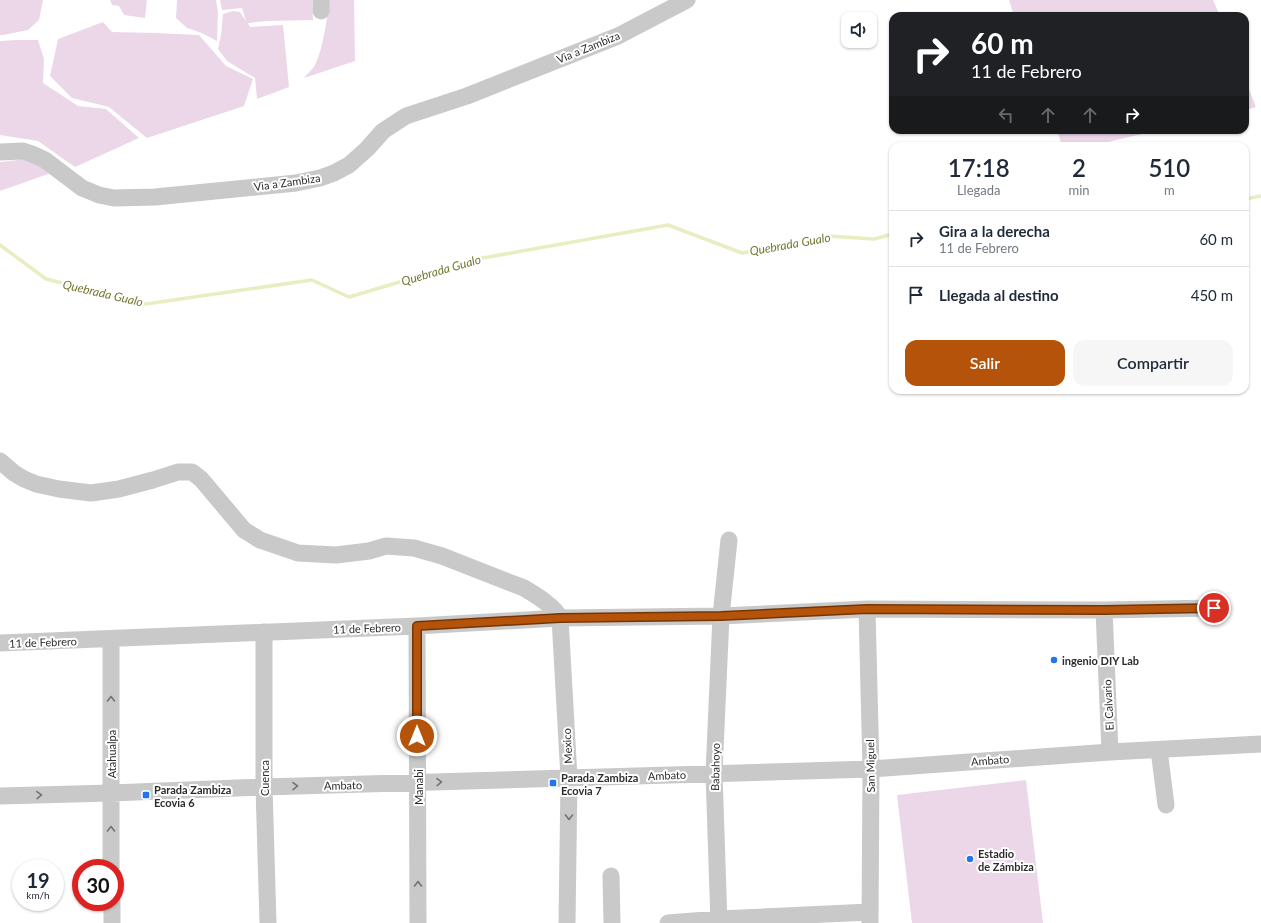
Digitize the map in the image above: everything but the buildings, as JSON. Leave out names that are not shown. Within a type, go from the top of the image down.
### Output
[{"type":"street","name":"Via a Zambiza","points":[[0,152],[23,151],[32,154],[45,160],[82,188],[99,195],[114,198],[155,197],[296,183],[320,178],[349,165],[367,149],[383,131],[406,116],[467,96],[618,36],[687,0]]},
{"type":"street","points":[[0,461],[14,473],[36,484],[59,489],[91,493],[119,489],[178,472],[192,472],[201,478],[244,530],[260,540],[298,553],[336,556],[386,546],[414,548],[442,556],[524,588],[536,595],[558,613],[560,618]]},
{"type":"street","name":"Babahoyo","points":[[719,921],[714,773],[721,616],[729,540]]},
{"type":"street","name":"11 de Febrero","points":[[0,643],[417,626],[560,618],[721,616],[867,609],[1104,610],[1214,608]]},
{"type":"street","name":"San Miguel","points":[[867,609],[871,769],[870,918]]},
{"type":"street","name":"El Calvario","points":[[1104,610],[1110,752]]},
{"type":"street","name":"Mexico","points":[[560,618],[569,778],[567,923]]},
{"type":"street","name":"Manabi","points":[[417,626],[418,923]]},
{"type":"street","name":"Cuenca","points":[[264,632],[264,787],[268,923]]},
{"type":"street","name":"Atahualpa","points":[[111,639],[112,859]]},
{"type":"street","name":"Ambato","points":[[0,796],[871,769],[1110,752],[1261,744]]},
{"type":"street","points":[[1159,750],[1166,805]]},
{"type":"street","points":[[611,876],[612,923]]},
{"type":"street","points":[[112,911],[112,923]]},
{"type":"street","points":[[668,923],[870,918]]},
{"type":"shaded area","points":[[0,0],[43,0],[39,20],[28,30],[0,35]]},
{"type":"shaded area","points":[[110,0],[147,0],[145,18],[124,15],[119,6],[112,5]]},
{"type":"shaded area","points":[[177,0],[216,0],[218,13],[217,41],[202,33],[187,28],[176,18]]},
{"type":"shaded area","points":[[220,0],[312,0],[313,20],[248,23],[250,27],[283,25],[289,87],[257,99],[255,78],[227,61],[218,49],[223,14],[233,11],[240,12],[246,21],[242,8],[222,10]]},
{"type":"shaded area","points":[[328,0],[354,0],[355,61],[304,78],[314,67],[319,56],[325,32]]},
{"type":"shaded area","points":[[1009,0],[1213,0],[1218,12],[1013,12]]},
{"type":"shaded area","points":[[103,22],[112,32],[199,35],[226,66],[253,79],[244,106],[147,138],[109,107],[72,98],[50,76],[58,39]]},
{"type":"shaded area","points":[[38,40],[44,59],[43,83],[78,106],[106,109],[139,138],[75,167],[38,141],[0,135],[0,41]]},
{"type":"shaded area","points":[[1249,89],[1256,107],[1249,109]]},
{"type":"shaded area","points":[[1058,134],[1142,134],[1108,142],[1061,142]]},
{"type":"shaded area","points":[[28,159],[51,173],[0,191],[0,162]]},
{"type":"shaded area","name":"Estadio de Zámbiza","points":[[1026,780],[1043,923],[912,923],[897,795]]},
{"type":"waterway","name":"Quebrada Gualo","points":[[1249,198],[1261,196]]},
{"type":"waterway","name":"Quebrada Gualo","points":[[0,245],[46,279],[146,304],[312,280],[349,297],[477,259],[668,225],[742,253],[828,236],[874,239],[889,235]]},
{"type":"place","name":"ingenio DIY Lab","points":[[1054,660]]},
{"type":"place","name":"Parada Zambiza Ecovia 7","points":[[553,783]]},
{"type":"place","name":"Parada Zambiza Ecovia 6","points":[[146,795]]},
{"type":"place","name":"Estadio de Zámbiza","points":[[970,859]]},
{"type":"route","points":[[417,736],[417,626],[560,618],[721,616],[867,609],[1104,610],[1214,608]]}]
